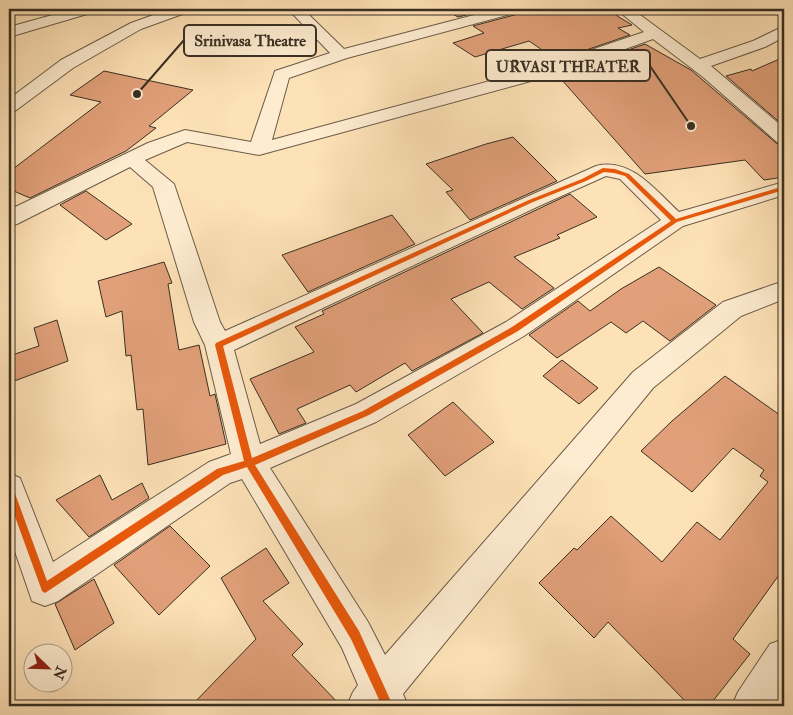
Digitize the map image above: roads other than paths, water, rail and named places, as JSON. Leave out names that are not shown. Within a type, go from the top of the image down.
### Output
[{"type":"street","points":[[9,32],[90,9]]},
{"type":"street","points":[[12,103],[76,59],[136,26],[183,9]]},
{"type":"street","points":[[295,9],[341,55]]},
{"type":"street","points":[[259,149],[281,75],[341,55],[513,9]]},
{"type":"street","points":[[634,11],[656,33],[698,65],[784,138]]},
{"type":"street","points":[[698,65],[759,44],[784,31]]},
{"type":"street","points":[[9,219],[155,146],[185,136],[259,149],[547,71],[656,33]]},
{"type":"street","points":[[132,159],[163,184],[207,322],[219,345],[249,463],[355,635],[378,700]]},
{"type":"street","points":[[219,345],[531,201],[584,180],[603,170],[627,175],[675,221]]},
{"type":"street","points":[[9,488],[45,588],[220,472],[249,463],[366,413],[445,370],[515,329],[675,221],[784,188]]},
{"type":"street","points":[[378,700],[643,380],[732,309],[784,290]]},
{"type":"street","points":[[752,706],[784,658]]},
{"type":"place","name":"Srinivasa Theatre","points":[[137,94]]},
{"type":"place","name":"URVASI THEATER","points":[[691,126]]}]
